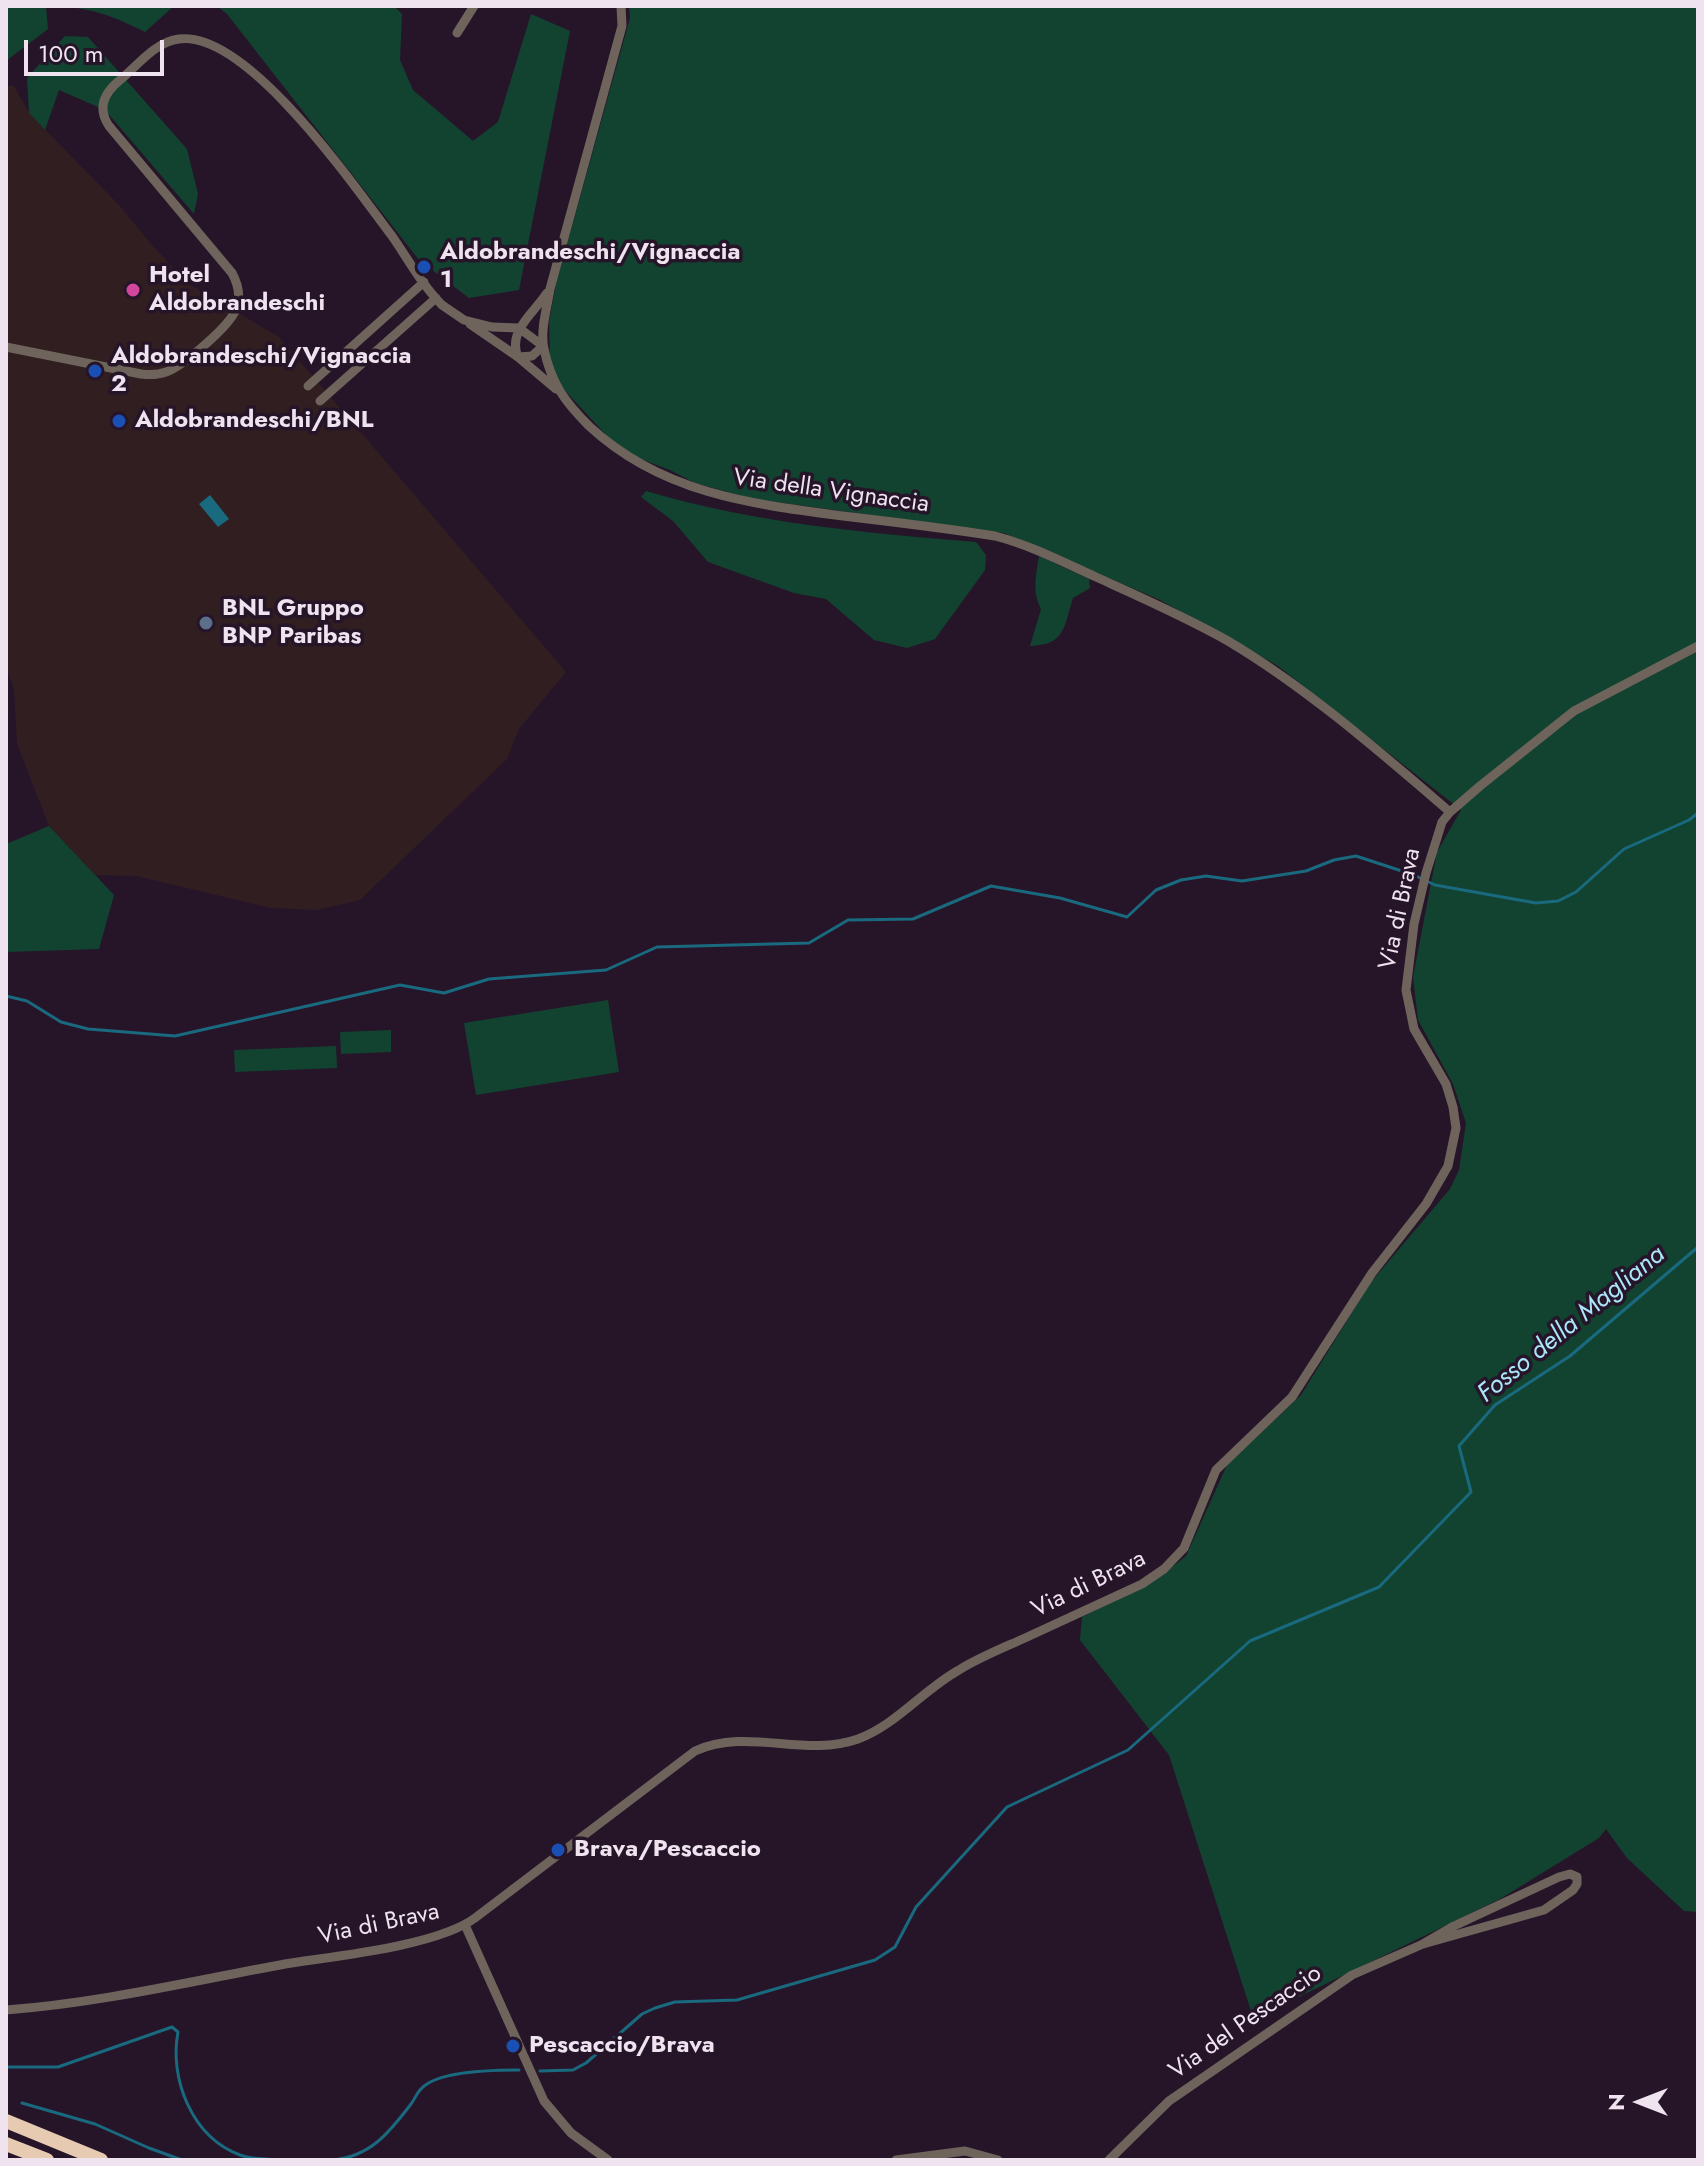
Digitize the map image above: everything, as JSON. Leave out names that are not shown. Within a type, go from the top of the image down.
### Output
[{"type":"highway","points":[[6,2121],[101,2160]]},
{"type":"highway","points":[[6,2144],[47,2160]]},
{"type":"street","points":[[457,33],[474,6]]},
{"type":"street","name":"Via della Vignaccia","points":[[621,6],[622,26],[550,289],[543,346],[556,389],[581,418],[627,456],[650,469],[710,493],[791,509],[995,536],[1024,545],[1140,597],[1226,641],[1266,666],[1450,812]]},
{"type":"street","points":[[6,347],[135,373],[154,374],[175,367],[233,316],[239,294],[232,273],[103,115],[103,100],[110,88],[161,45],[177,39],[198,39],[216,45],[236,59],[278,96],[343,173],[436,298],[518,357],[556,389]]},
{"type":"street","points":[[308,386],[424,282]]},
{"type":"street","points":[[518,357],[514,344],[519,328],[550,289]]},
{"type":"street","points":[[320,401],[436,298]]},
{"type":"street","points":[[464,320],[492,327],[519,328],[543,346],[532,356],[518,357]]},
{"type":"street","name":"Via di Brava","points":[[6,2010],[94,2000],[439,1935],[465,1925],[695,1751],[729,1741],[826,1746],[861,1738],[883,1726],[931,1687],[962,1667],[1142,1584],[1169,1566],[1187,1542],[1214,1474],[1226,1458],[1292,1397],[1372,1273],[1426,1204],[1448,1166],[1456,1128],[1453,1107],[1446,1084],[1414,1029],[1406,998],[1407,965],[1426,873],[1438,833],[1450,812],[1574,711],[1698,646]]},
{"type":"street","name":"Via del Pescaccio","points":[[1109,2160],[1159,2108],[1352,1975],[1559,1877],[1570,1874],[1577,1877],[1573,1890],[1544,1910],[1423,1944]]},
{"type":"street","points":[[465,1925],[544,2101],[565,2127],[608,2160]]},
{"type":"street","points":[[896,2160],[965,2151],[998,2160]]},
{"type":"shaded area","points":[[6,86],[14,86],[29,113],[119,205],[189,284],[279,337],[566,672],[519,729],[507,759],[360,900],[317,910],[271,908],[136,876],[95,875],[49,826],[17,744],[14,689],[6,667]]},
{"type":"green space","points":[[6,6],[46,6],[48,29],[6,61]]},
{"type":"green space","points":[[46,6],[174,6],[145,32],[97,12]]},
{"type":"green space","points":[[217,6],[394,6],[402,14],[400,60],[413,90],[473,141],[498,122],[531,14],[570,31],[519,290],[469,298],[419,260],[227,14]]},
{"type":"green space","points":[[629,6],[1698,6],[1698,1912],[1684,1911],[1627,1858],[1606,1829],[1599,1838],[1500,1899],[1268,2012],[1251,2011],[1169,1755],[1080,1640],[1082,1617],[1157,1579],[1186,1556],[1227,1465],[1301,1395],[1371,1282],[1450,1189],[1459,1170],[1466,1123],[1453,1084],[1418,1020],[1413,977],[1437,852],[1461,810],[1278,666],[1160,600],[1004,533],[753,499],[695,483],[622,452],[557,382],[550,358],[549,322],[556,284],[630,18]]},
{"type":"green space","points":[[65,36],[88,37],[187,149],[198,194],[194,214],[105,110],[59,90],[45,130],[29,113],[27,78]]},
{"type":"green space","points":[[646,491],[768,519],[976,542],[986,555],[985,570],[935,639],[907,648],[874,640],[826,599],[794,593],[708,562],[673,521],[641,497]]},
{"type":"green space","points":[[1039,556],[1089,579],[1090,588],[1073,598],[1065,626],[1057,638],[1042,645],[1030,646],[1041,609],[1036,590]]},
{"type":"green space","points":[[49,826],[114,895],[99,949],[6,952],[6,844]]},
{"type":"green space","points":[[608,1000],[619,1072],[476,1095],[464,1023]]},
{"type":"green space","points":[[391,1030],[391,1052],[341,1054],[340,1032]]},
{"type":"green space","points":[[336,1046],[337,1068],[235,1072],[234,1050]]},
{"type":"water","points":[[210,495],[229,519],[218,527],[199,504]]},
{"type":"waterway","points":[[6,996],[27,1001],[61,1022],[88,1029],[175,1036],[400,985],[444,993],[489,979],[606,970],[657,947],[809,943],[848,920],[913,919],[991,886],[1060,898],[1127,917],[1156,890],[1181,880],[1206,876],[1242,881],[1306,871],[1334,860],[1356,856],[1435,885],[1536,903],[1558,901],[1576,892],[1624,849],[1698,813]]},
{"type":"waterway","name":"Fosso della Magliana","points":[[540,2071],[573,2070],[586,2063],[642,2014],[655,2008],[675,2002],[737,2000],[875,1960],[895,1947],[916,1907],[1007,1807],[1128,1750],[1250,1641],[1379,1587],[1471,1492],[1459,1446],[1495,1405],[1570,1356],[1698,1247]]},
{"type":"waterway","name":"Fosso della Magliana","points":[[6,2067],[58,2067],[172,2027],[178,2032],[177,2069],[181,2087],[197,2121],[209,2135],[240,2155],[283,2160]]},
{"type":"waterway","name":"Fosso della Magliana","points":[[332,2160],[357,2154],[378,2142],[430,2082],[468,2073],[519,2070]]},
{"type":"waterway","points":[[22,2103],[95,2124],[182,2160]]},
{"type":"place","name":"Aldobrandeschi/Vignaccia 1","points":[[424,267]]},
{"type":"place","name":"Hotel Aldobrandeschi","points":[[133,290]]},
{"type":"place","name":"Aldobrandeschi/Vignaccia 2","points":[[95,371]]},
{"type":"place","name":"Aldobrandeschi/BNL","points":[[119,421]]},
{"type":"place","name":"BNL Gruppo BNP Paribas","points":[[206,623]]},
{"type":"place","name":"Brava/Pescaccio","points":[[558,1850]]},
{"type":"place","name":"Pescaccio/Brava","points":[[513,2046]]}]
